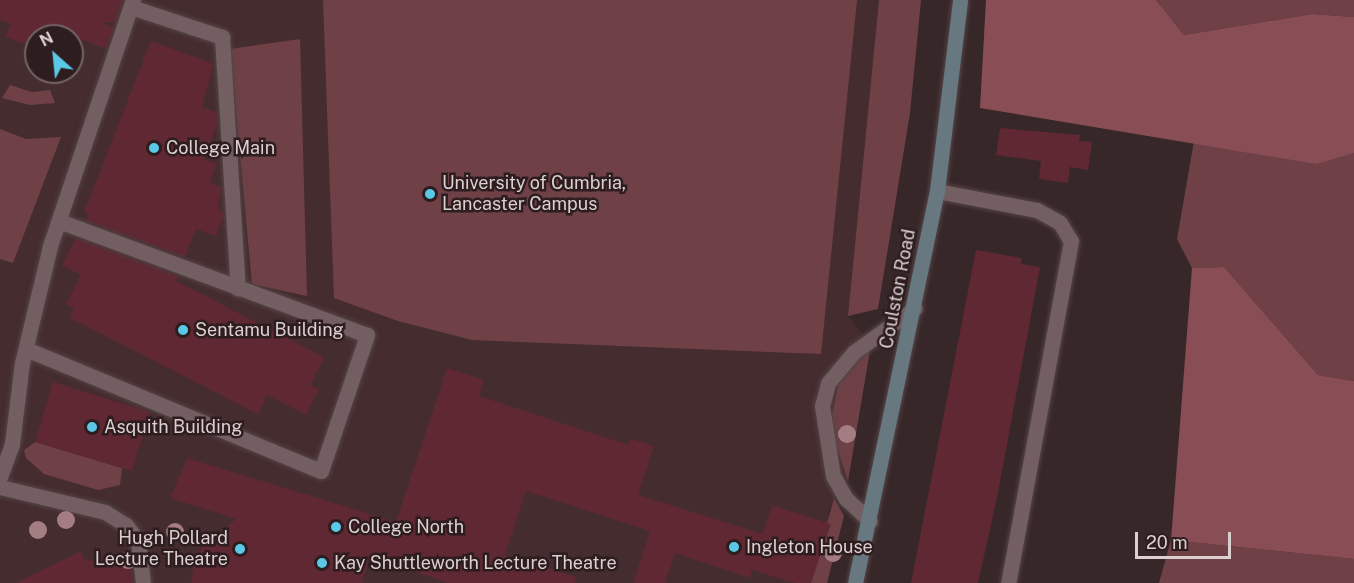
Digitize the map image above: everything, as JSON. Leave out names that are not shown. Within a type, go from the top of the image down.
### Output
[{"type":"street","name":"Coulston Road","points":[[855,583],[915,308],[937,191],[960,0]]},
{"type":"street","points":[[0,477],[12,444],[26,349],[58,221],[132,3],[222,37],[238,288]]},
{"type":"street","points":[[937,191],[1037,210],[1060,224],[1071,241],[1008,583]]},
{"type":"street","points":[[26,349],[321,471],[367,335],[58,221]]},
{"type":"street","points":[[870,521],[846,499],[833,476],[822,406],[828,383],[854,352],[915,308]]},
{"type":"street","points":[[0,487],[105,512],[126,525],[138,541],[143,583]]},
{"type":"shaded area","name":"University of Cumbria, Lancaster Campus","points":[[0,0],[879,0],[848,316],[871,344],[848,481],[828,512],[831,524],[811,583],[0,583]]},
{"type":"shaded area","points":[[323,0],[857,0],[821,354],[472,340],[398,321],[334,298]]},
{"type":"shaded area","points":[[879,0],[921,0],[910,113],[878,309],[848,316]]},
{"type":"shaded area","points":[[986,0],[1156,0],[1184,35],[1312,14],[1354,17],[1354,153],[1316,164],[980,108]]},
{"type":"shaded area","points":[[1156,0],[1354,0],[1354,17],[1312,14],[1184,35]]},
{"type":"shaded area","points":[[300,39],[307,296],[252,284],[230,49]]},
{"type":"shaded area","points":[[10,85],[32,92],[50,90],[55,103],[30,105],[2,98]]},
{"type":"shaded area","points":[[0,129],[26,139],[61,137],[13,263],[0,259]]},
{"type":"shaded area","points":[[1194,141],[1316,163],[1354,153],[1354,381],[1318,375],[1224,267],[1192,268],[1177,239]]},
{"type":"shaded area","points":[[1224,267],[1318,375],[1354,381],[1354,559],[1171,540],[1192,268]]},
{"type":"shaded area","points":[[871,344],[848,481],[835,442],[832,415],[838,385]]},
{"type":"shaded area","points":[[35,442],[122,468],[120,485],[98,490],[44,474],[26,458],[24,450]]},
{"type":"shaded area","points":[[834,498],[844,516],[827,583],[811,583]]},
{"type":"shaded area","points":[[1171,540],[1354,559],[1354,583],[1159,583]]},
{"type":"building","points":[[0,0],[123,0],[115,22],[101,23],[114,27],[106,49],[84,41],[84,24],[24,24],[24,44],[5,37],[10,24],[0,20]]},
{"type":"building","name":"College Main","points":[[151,41],[214,64],[202,107],[217,112],[218,123],[204,159],[217,164],[210,183],[222,187],[218,207],[224,215],[216,236],[196,229],[185,257],[86,221],[89,214],[84,212]]},
{"type":"building","points":[[1000,128],[1080,135],[1079,141],[1092,142],[1088,170],[1070,167],[1068,183],[1039,179],[1041,161],[996,155]]},
{"type":"building","name":"Sentamu Building","points":[[76,238],[178,276],[176,281],[324,357],[310,385],[319,389],[306,415],[267,395],[258,414],[70,318],[74,308],[66,304],[81,275],[62,265]]},
{"type":"building","points":[[976,250],[1022,258],[1021,264],[1040,267],[997,498],[978,583],[911,583]]},
{"type":"building","points":[[447,368],[484,380],[479,396],[629,445],[631,439],[654,446],[638,495],[763,534],[772,505],[831,524],[811,583],[795,583],[752,570],[750,578],[675,553],[665,583],[633,583],[650,531],[526,491],[505,555],[576,577],[575,583],[448,583],[370,556],[362,583],[191,583],[195,554],[236,519],[170,498],[187,458],[396,522]]},
{"type":"building","name":"Asquith Building","points":[[53,382],[150,412],[132,471],[35,442]]},
{"type":"building","points":[[81,551],[83,559],[131,567],[133,583],[16,583]]},
{"type":"place","name":"College Main","points":[[154,148]]},
{"type":"place","name":"University of Cumbria, Lancaster Campus","points":[[430,194]]},
{"type":"place","name":"Sentamu Building","points":[[183,330]]},
{"type":"place","name":"Asquith Building","points":[[92,427]]},
{"type":"place","name":"College North","points":[[336,527]]},
{"type":"place","name":"Ingleton House","points":[[734,547]]},
{"type":"place","name":"Hugh Pollard Lecture Theatre","points":[[240,549]]},
{"type":"place","name":"Kay Shuttleworth Lecture Theatre","points":[[322,563]]}]
